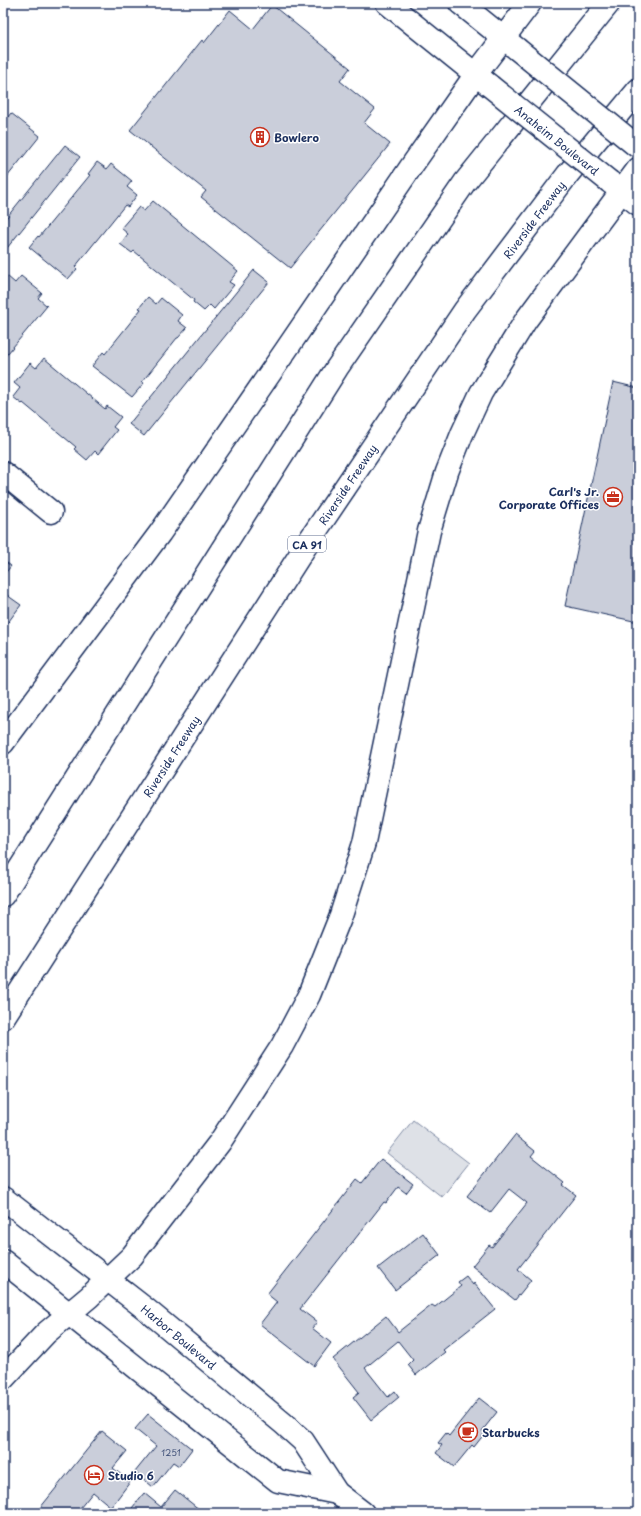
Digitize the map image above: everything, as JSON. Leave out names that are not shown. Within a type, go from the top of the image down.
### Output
[{"type":"main road","name":"Anaheim Boulevard","points":[[387,3],[623,193]]},
{"type":"main road","points":[[460,3],[638,147]]},
{"type":"main road","points":[[3,743],[164,527],[415,160],[483,80],[510,43],[530,3]]},
{"type":"main road","points":[[3,895],[338,368],[465,182],[608,3]]},
{"type":"main road","name":"Riverside Freeway","points":[[3,1018],[309,541],[465,310],[568,174],[638,90]]},
{"type":"main road","points":[[3,1380],[46,1333],[132,1256],[220,1142],[282,1046],[309,995],[341,915],[364,843],[429,531],[447,472],[462,434],[482,393],[526,320],[623,193],[638,169]]},
{"type":"main road","points":[[3,473],[51,512]]},
{"type":"main road","name":"Harbor Boulevard","points":[[3,1198],[165,1325],[303,1441],[337,1493],[363,1513]]},
{"type":"main road","name":"Harbor Boulevard","points":[[3,1261],[278,1481],[337,1493]]},
{"type":"shaded area","points":[[413,1120],[469,1163],[442,1197],[387,1153]]},
{"type":"building","name":"Bowlero","points":[[272,5],[350,68],[340,81],[375,109],[364,123],[390,144],[290,268],[201,197],[206,191],[130,130],[202,40],[204,43],[230,10],[253,29]]},
{"type":"building","points":[[11,113],[40,136],[3,182],[3,123]]},
{"type":"building","points":[[65,145],[80,157],[3,253],[3,222]]},
{"type":"building","points":[[97,162],[107,169],[111,164],[132,181],[127,187],[137,195],[128,207],[125,205],[75,267],[77,269],[68,279],[29,247],[90,175],[88,174]]},
{"type":"building","points":[[153,201],[238,271],[229,282],[234,285],[214,309],[210,305],[204,311],[193,302],[194,300],[134,251],[132,253],[120,244],[128,234],[121,228],[139,207],[144,211]]},
{"type":"building","points":[[254,270],[269,282],[144,436],[129,424]]},
{"type":"building","points":[[7,276],[15,283],[21,276],[42,293],[38,298],[47,306],[3,359],[3,282]]},
{"type":"building","points":[[148,297],[156,304],[161,298],[182,315],[178,321],[187,328],[177,338],[132,397],[92,366],[103,352],[105,354],[141,309],[139,308]]},
{"type":"building","points":[[44,358],[105,409],[107,406],[121,417],[113,427],[117,430],[98,454],[95,451],[87,460],[74,449],[76,447],[23,403],[22,404],[13,397],[20,388],[14,383],[30,363],[36,368]]},
{"type":"building","name":"Carl's Jr. Corporate Offices","points":[[613,382],[638,388],[638,622],[565,606]]},
{"type":"building","points":[[3,560],[11,566],[3,576]]},
{"type":"building","points":[[4,593],[21,605],[3,629],[3,594]]},
{"type":"building","points":[[515,1135],[535,1151],[531,1156],[565,1183],[563,1185],[576,1195],[518,1269],[531,1280],[515,1300],[472,1266],[489,1245],[492,1247],[527,1203],[509,1189],[490,1213],[467,1196]]},
{"type":"building","points":[[381,1159],[413,1184],[406,1193],[398,1187],[386,1203],[384,1202],[300,1309],[317,1322],[312,1328],[331,1343],[314,1366],[260,1324],[277,1302],[267,1294],[357,1179],[362,1183]]},
{"type":"building","points":[[423,1233],[440,1255],[395,1290],[378,1268]]},
{"type":"building","points":[[466,1276],[473,1285],[474,1283],[495,1309],[443,1350],[445,1352],[416,1375],[408,1365],[413,1360],[398,1341],[365,1368],[388,1397],[395,1391],[399,1397],[371,1420],[353,1397],[359,1392],[333,1359],[386,1316],[398,1332],[432,1305],[435,1307],[461,1286],[458,1282]]},
{"type":"building","name":"Starbucks","points":[[479,1398],[497,1412],[482,1431],[485,1433],[474,1447],[472,1445],[454,1467],[436,1453],[442,1445],[438,1443],[446,1433],[449,1436]]},
{"type":"building","name":"Studio 6","points":[[148,1414],[192,1449],[179,1466],[173,1462],[153,1487],[135,1472],[156,1446],[135,1429]]},
{"type":"building","name":"Studio 6","points":[[102,1431],[127,1451],[113,1468],[130,1482],[111,1507],[93,1492],[76,1513],[36,1513]]},
{"type":"building","name":"Studio 6","points":[[175,1490],[200,1510],[198,1513],[128,1513],[144,1493],[161,1507]]},
{"type":"place","name":"Bowlero","points":[[260,137]]},
{"type":"place","name":"Carl's Jr. Corporate Offices","points":[[613,497]]},
{"type":"place","name":"Starbucks","points":[[468,1432]]},
{"type":"place","name":"Studio 6","points":[[94,1475]]}]
